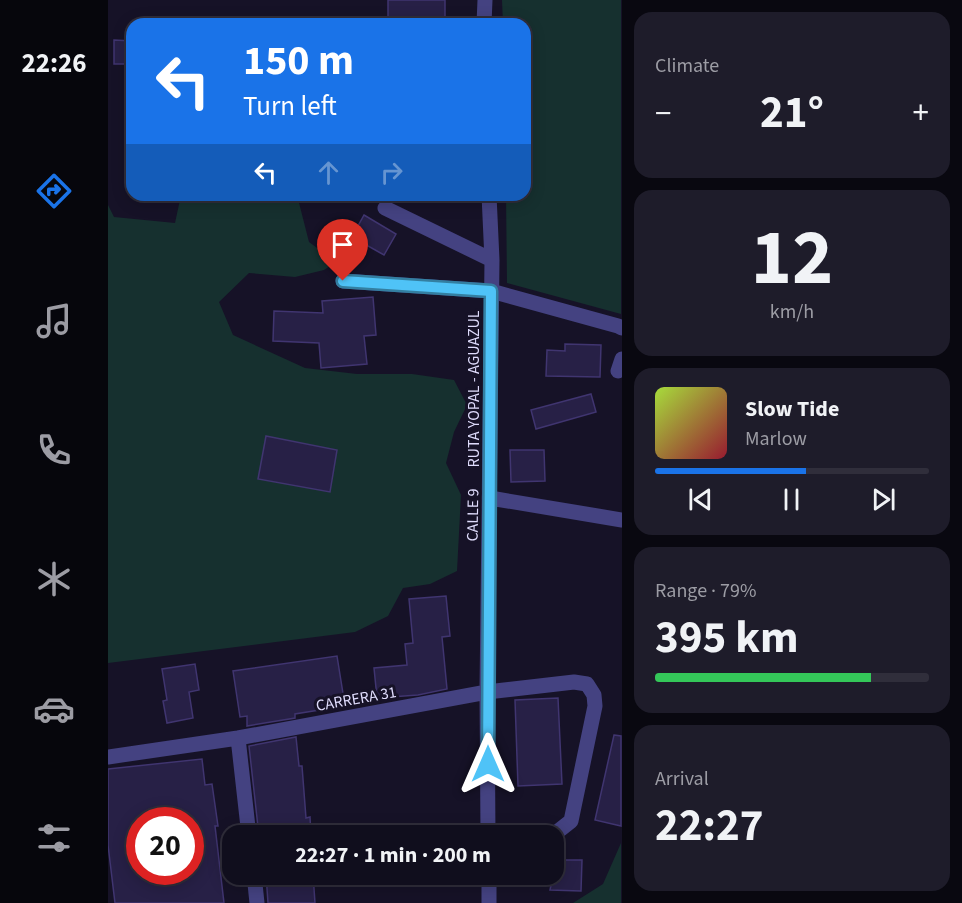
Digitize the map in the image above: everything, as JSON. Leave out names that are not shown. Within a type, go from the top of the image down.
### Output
[{"type":"street","points":[[484,18],[485,0]]},
{"type":"street","name":"RUTA YOPAL - AGUAZUL","points":[[488,825],[487,692],[492,260],[489,201]]},
{"type":"street","points":[[385,208],[492,260]]},
{"type":"street","points":[[343,281],[491,291],[621,328]]},
{"type":"street","points":[[490,498],[621,520]]},
{"type":"street","name":"CARRERA 31","points":[[108,757],[238,738],[487,692],[574,682],[587,684],[594,695],[595,706],[571,821],[564,827]]},
{"type":"street","points":[[238,738],[248,825]]},
{"type":"street","points":[[255,885],[257,903]]},
{"type":"street","points":[[489,903],[492,885]]},
{"type":"green space","points":[[502,0],[621,0],[621,314],[507,283],[506,201],[531,201],[531,18],[503,18]]},
{"type":"green space","points":[[180,201],[299,201],[309,242],[336,262],[324,270],[295,277],[249,273],[219,302],[233,335],[305,368],[357,374],[412,374],[454,380],[467,405],[454,432],[446,463],[461,495],[457,571],[430,584],[403,588],[388,616],[355,632],[108,663],[108,205],[114,217],[175,223]]},
{"type":"green space","points":[[621,843],[621,903],[573,903],[603,884]]},
{"type":"building","points":[[388,0],[445,0],[445,18],[388,18]]},
{"type":"building","points":[[114,40],[126,41],[126,64],[114,64]]},
{"type":"building","points":[[364,215],[396,234],[384,255],[352,237]]},
{"type":"building","points":[[373,297],[376,335],[364,336],[367,364],[321,368],[319,343],[273,341],[274,311],[323,313],[322,301]]},
{"type":"building","points":[[565,344],[601,345],[600,377],[546,376],[547,350],[565,351]]},
{"type":"building","points":[[591,394],[596,412],[536,429],[531,410]]},
{"type":"building","points":[[266,436],[337,450],[330,492],[258,479]]},
{"type":"building","points":[[510,450],[544,450],[545,481],[511,482]]},
{"type":"building","points":[[446,596],[450,636],[442,637],[447,689],[418,695],[377,698],[374,668],[407,665],[405,644],[413,643],[409,599]]},
{"type":"building","points":[[337,656],[345,706],[295,714],[295,718],[247,726],[247,716],[240,717],[233,671]]},
{"type":"building","points":[[195,664],[199,690],[189,692],[193,718],[167,723],[163,701],[167,700],[162,669]]},
{"type":"building","points":[[558,698],[562,784],[518,786],[515,700]]},
{"type":"building","points":[[614,735],[621,736],[621,826],[595,820]]},
{"type":"building","points":[[296,737],[299,766],[302,766],[306,818],[310,817],[310,825],[258,825],[249,746]]},
{"type":"building","points":[[202,759],[205,785],[212,784],[224,903],[115,903],[108,845],[108,769]]},
{"type":"building","points":[[564,860],[582,860],[581,891],[550,890],[551,885],[564,885]]},
{"type":"building","points":[[267,885],[314,885],[315,903],[268,903]]},
{"type":"route","points":[[343,281],[491,291],[488,764]]}]
